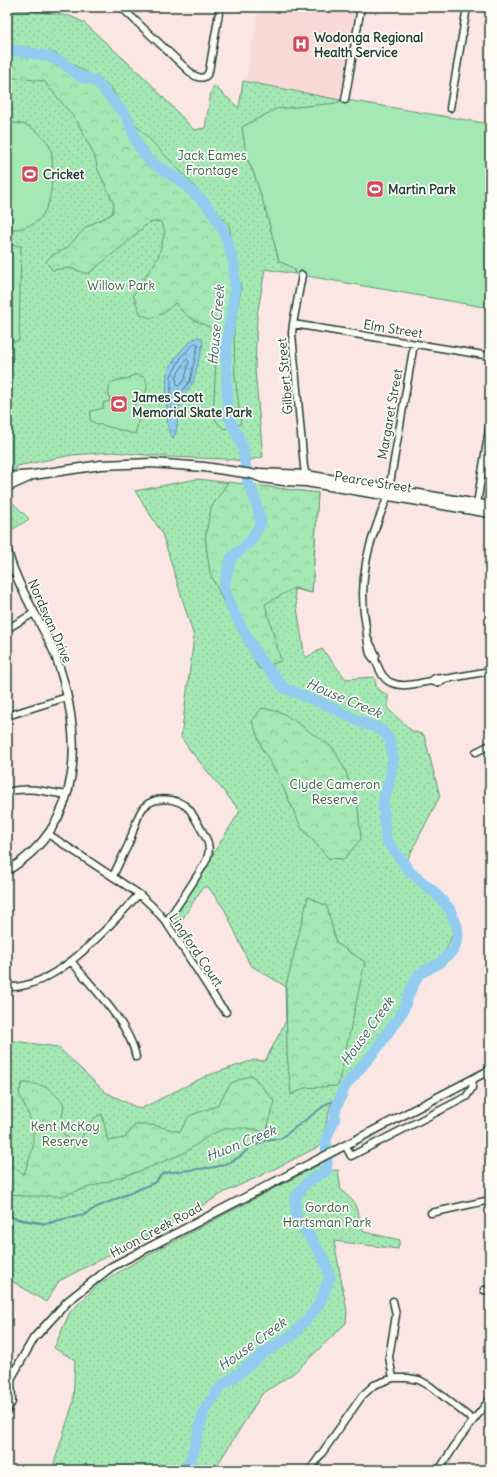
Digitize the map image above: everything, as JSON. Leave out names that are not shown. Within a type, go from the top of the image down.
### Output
[{"type":"main road","name":"Pearce Street","points":[[7,477],[132,463],[173,464],[306,479],[389,493],[490,513]]},
{"type":"main road","name":"Pearce Street","points":[[7,485],[33,475]]},
{"type":"main road","name":"Pearce Street","points":[[389,493],[490,506]]},
{"type":"street","points":[[121,7],[198,78],[207,76],[209,71],[220,7]]},
{"type":"street","points":[[345,100],[361,7]]},
{"type":"street","points":[[450,108],[467,7]]},
{"type":"street","name":"Gilbert Street","points":[[302,275],[292,334],[302,451],[306,479]]},
{"type":"street","name":"Elm Street","points":[[293,324],[490,356]]},
{"type":"street","name":"Margaret Street","points":[[414,344],[389,493],[368,551],[363,584],[364,616],[369,642],[376,654],[375,661],[385,678],[393,684],[406,685],[431,681],[442,681],[445,678],[490,671]]},
{"type":"street","points":[[477,504],[490,423]]},
{"type":"street","name":"Nordsvan Drive","points":[[7,550],[16,576],[55,657],[72,719],[73,743],[72,771],[67,795],[57,820],[34,851],[7,871]]},
{"type":"street","points":[[7,629],[34,613]]},
{"type":"street","points":[[7,716],[67,697]]},
{"type":"street","points":[[476,752],[490,745]]},
{"type":"street","points":[[7,792],[34,789],[67,795]]},
{"type":"street","points":[[112,876],[129,844],[140,812],[145,806],[163,799],[176,801],[190,810],[206,838],[209,847],[209,854],[195,879],[166,922]]},
{"type":"street","name":"Lingford Court","points":[[48,834],[139,894],[166,922],[219,1004],[226,1012]]},
{"type":"street","points":[[7,987],[38,982],[71,961],[104,932],[139,894]]},
{"type":"street","points":[[71,961],[127,1032],[136,1057]]},
{"type":"street","points":[[488,1071],[490,1079]]},
{"type":"street","name":"Huon Creek Road","points":[[7,1410],[12,1402],[9,1381],[34,1338],[68,1301],[111,1267],[488,1071]]},
{"type":"street","points":[[345,1145],[351,1156],[466,1097],[472,1088],[473,1079]]},
{"type":"street","points":[[431,1213],[490,1200]]},
{"type":"street","points":[[393,1301],[396,1316],[389,1357],[393,1378]]},
{"type":"street","points":[[310,1470],[362,1396],[374,1385],[393,1378],[419,1380],[430,1386],[473,1420]]},
{"type":"street","points":[[439,1470],[455,1444],[490,1399]]},
{"type":"shaded area","name":"Wodonga Regional Health Service","points":[[259,7],[355,7],[340,100],[246,82]]},
{"type":"green space","name":"Willow Park","points":[[7,7],[70,16],[83,22],[147,80],[194,130],[205,128],[211,93],[214,86],[239,108],[243,81],[340,100],[338,103],[247,159],[262,196],[279,261],[295,270],[295,274],[265,269],[257,316],[255,370],[263,457],[245,461],[168,457],[113,452],[72,455],[17,466],[12,489],[7,494]]},
{"type":"green space","points":[[26,47],[55,53],[110,87],[136,125],[188,179],[229,225],[241,289],[234,329],[235,376],[241,424],[224,429],[217,422],[213,413],[218,330],[189,317],[175,303],[164,313],[151,318],[141,315],[133,295],[158,258],[165,231],[160,221],[148,223],[88,274],[70,268],[52,270],[46,261],[51,256],[67,248],[86,227],[112,214],[114,204],[98,170],[95,157],[77,121],[44,81],[7,77],[7,48]]},
{"type":"green space","name":"Martin Park","points":[[340,100],[490,124],[490,308],[295,274],[295,270],[293,268],[279,261],[265,208],[253,171],[247,159],[242,127],[276,109],[338,103]]},
{"type":"green space","name":"Cricket","points":[[7,123],[26,125],[35,130],[50,146],[52,156],[52,186],[47,206],[37,221],[29,226],[19,229],[7,229]]},
{"type":"green space","points":[[7,245],[21,246],[19,341],[7,341]]},
{"type":"green space","name":"James Scott Memorial Skate Park","points":[[136,375],[144,377],[147,388],[142,398],[135,402],[134,410],[137,412],[139,418],[135,434],[94,423],[90,420],[91,411],[104,408],[103,403],[110,401],[109,390],[111,384],[118,380],[129,379],[131,376]]},
{"type":"green space","name":"Clyde Cameron Reserve","points":[[197,479],[318,493],[312,593],[294,589],[305,658],[322,649],[346,679],[374,677],[377,689],[388,695],[388,709],[412,731],[424,735],[440,796],[406,862],[422,886],[439,901],[453,921],[455,929],[443,957],[421,977],[382,1038],[363,1058],[331,1104],[323,1136],[324,1144],[225,1192],[190,1213],[59,1281],[46,1302],[7,1278],[7,1040],[58,1047],[105,1092],[140,1109],[206,1076],[254,1060],[265,1061],[286,1021],[285,986],[250,965],[225,910],[208,887],[203,887],[179,924],[174,916],[240,811],[189,749],[181,737],[194,637],[162,533],[135,491]],"holes":[[[96,1208],[84,1215],[45,1224],[15,1218],[45,1223],[83,1214]]]},
{"type":"green space","points":[[228,482],[318,493],[312,593],[294,588],[265,604],[281,661],[259,669],[229,613],[210,573],[205,538],[211,508]]},
{"type":"green space","points":[[7,497],[29,519],[12,530],[7,529]]},
{"type":"green space","points":[[262,708],[283,713],[333,748],[344,768],[357,799],[361,839],[344,859],[328,858],[301,827],[277,774],[262,748],[252,721]]},
{"type":"green space","points":[[308,897],[327,906],[336,943],[365,962],[338,1086],[304,1088],[291,1095],[287,1053],[286,986]]},
{"type":"green space","points":[[252,1075],[275,1102],[266,1132],[247,1128],[226,1128],[210,1135],[184,1153],[143,1170],[61,1196],[23,1196],[7,1193],[7,1164],[24,1174],[33,1148],[33,1125],[19,1093],[22,1083],[37,1084],[50,1090],[64,1104],[60,1130],[70,1140],[80,1141],[92,1121],[102,1114],[108,1141],[125,1138],[135,1125],[153,1125],[180,1132],[189,1116],[217,1106],[231,1083]]},
{"type":"green space","name":"Gordon Hartsman Park","points":[[318,1165],[326,1171],[338,1170],[341,1190],[354,1202],[364,1232],[400,1240],[398,1249],[334,1241],[347,1311],[346,1323],[295,1372],[262,1394],[214,1470],[52,1470],[73,1403],[75,1360],[54,1348],[70,1312],[99,1284],[139,1260]]},
{"type":"water","points":[[199,337],[202,339],[203,344],[193,383],[180,399],[176,432],[173,438],[169,433],[168,423],[167,374],[172,363],[184,347]]},
{"type":"waterway","name":"House Creek","points":[[7,49],[47,56],[63,63],[81,77],[95,80],[127,117],[138,145],[149,161],[178,179],[204,202],[217,219],[226,237],[234,264],[235,293],[226,346],[228,415],[243,448],[248,483],[257,506],[261,523],[250,542],[231,558],[224,587],[233,611],[259,658],[284,688],[334,708],[356,720],[382,730],[390,740],[393,758],[390,780],[383,802],[386,840],[411,873],[433,891],[449,908],[457,926],[458,936],[454,949],[440,963],[419,974],[410,991],[403,1011],[375,1051],[345,1086],[335,1111],[335,1118],[326,1139],[326,1171],[307,1182],[295,1198],[296,1218],[324,1259],[330,1277],[319,1305],[294,1334],[262,1354],[240,1373],[221,1386],[204,1411],[192,1456],[186,1470]]},
{"type":"waterway","name":"Huon Creek","points":[[7,1216],[45,1224],[84,1215],[97,1207],[156,1182],[164,1173],[216,1167],[228,1163],[241,1156],[250,1147],[270,1139],[280,1139],[328,1103],[340,1099]]},
{"type":"place","name":"Wodonga Regional Health Service","points":[[301,44]]},
{"type":"place","name":"Cricket","points":[[30,174]]},
{"type":"place","name":"Martin Park","points":[[375,189]]},
{"type":"place","name":"James Scott Memorial Skate Park","points":[[119,404]]},
{"type":"park label","name":"Jack Eames Frontage","points":[[212,162]]},
{"type":"park label","name":"Kent McKoy Reserve","points":[[65,1134]]}]
